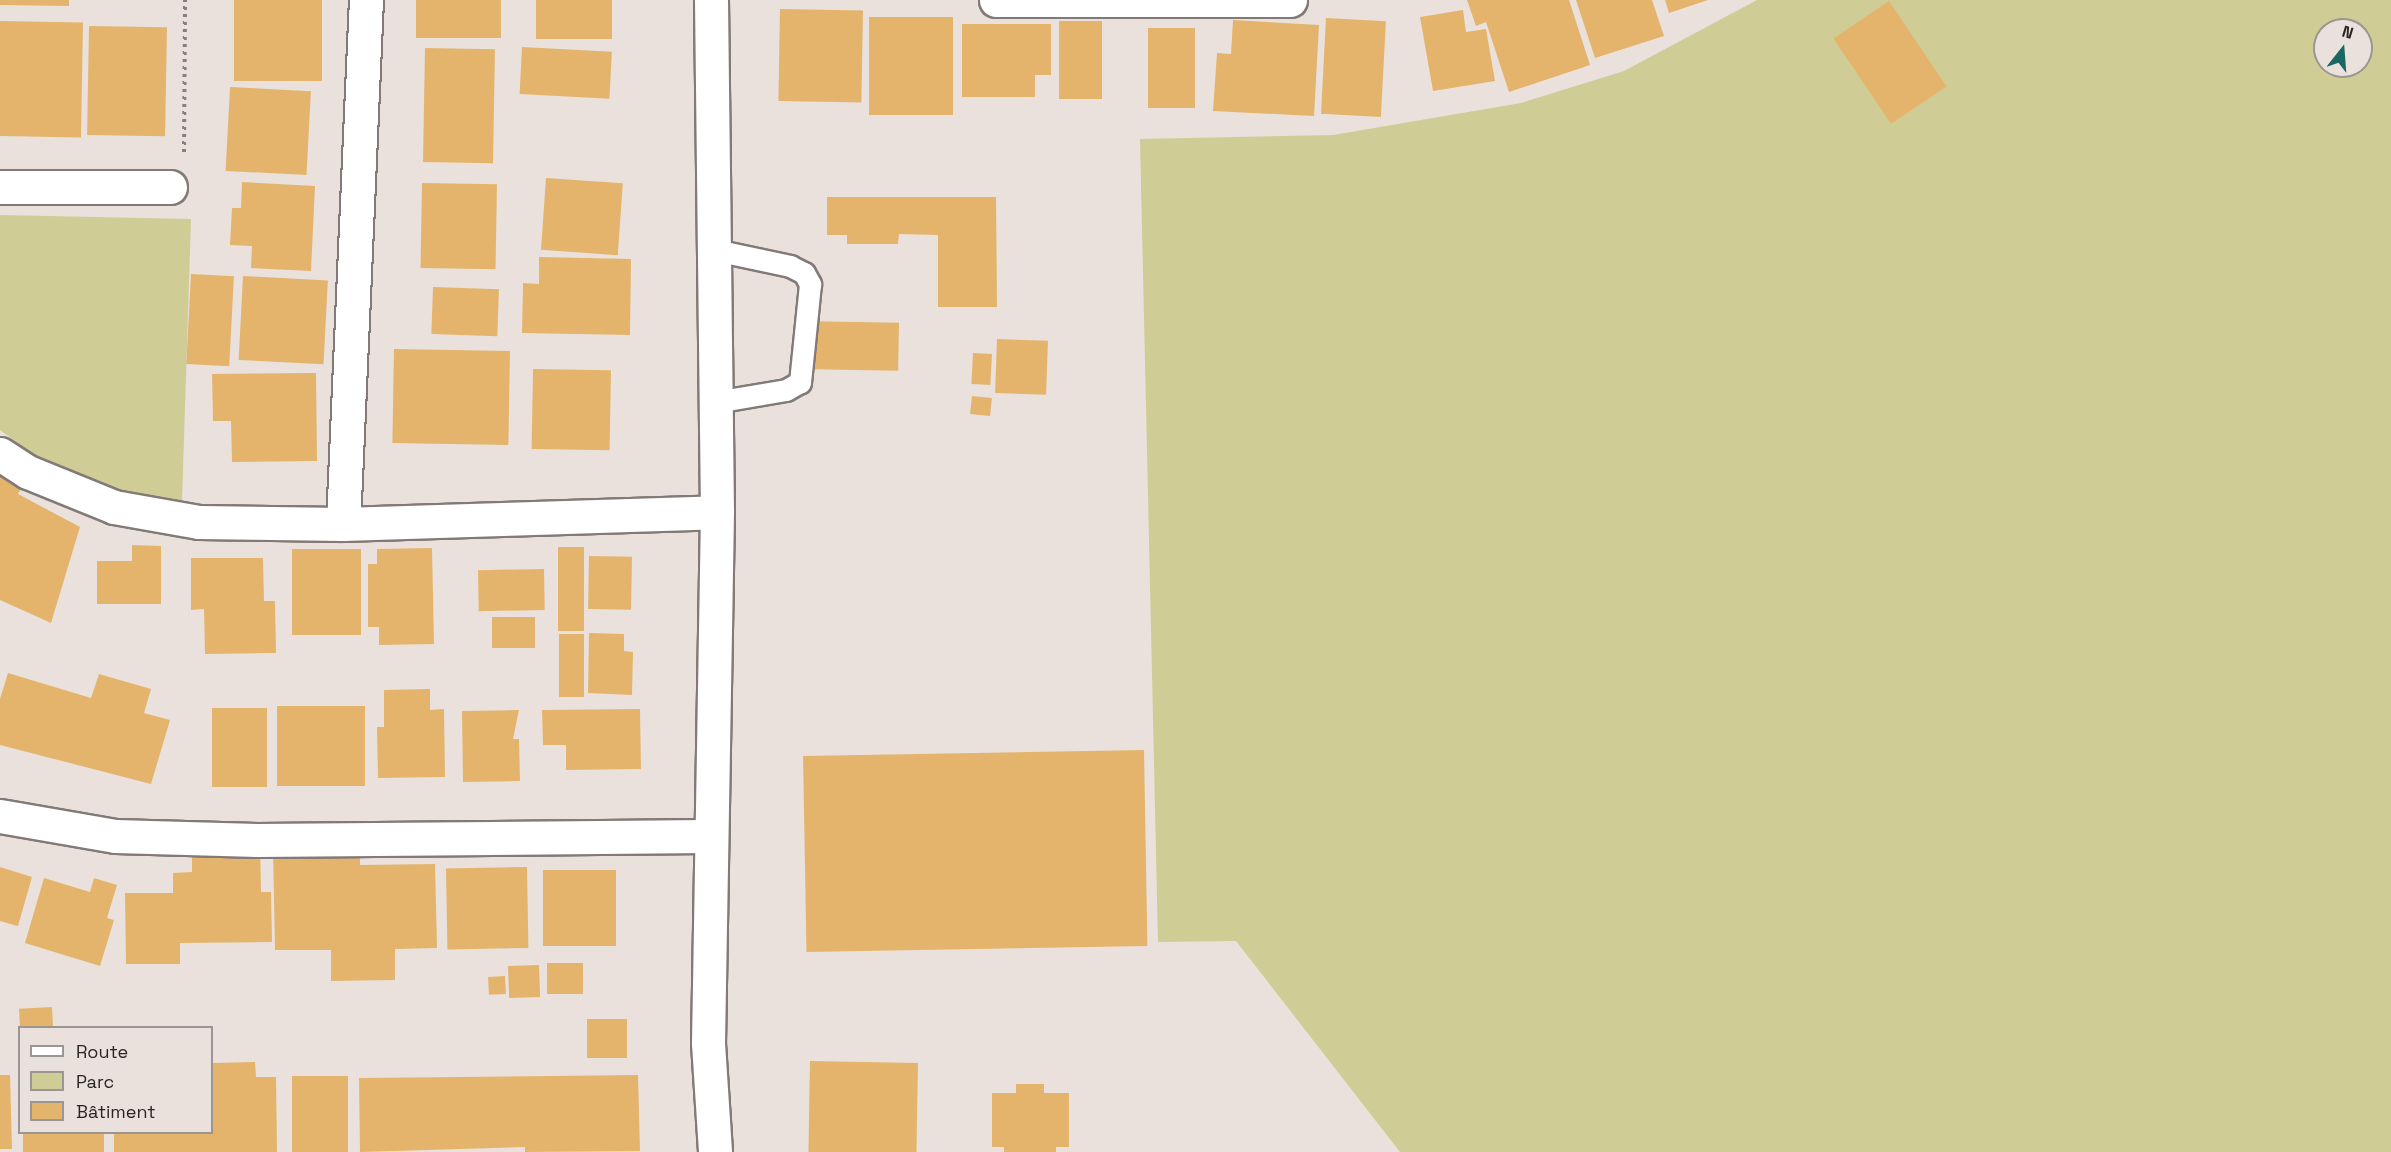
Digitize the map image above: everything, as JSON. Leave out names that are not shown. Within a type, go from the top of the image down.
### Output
[{"type":"street","points":[[343,524],[366,0]]},
{"type":"street","points":[[711,0],[717,512],[709,836],[708,1043],[715,1152]]},
{"type":"street","points":[[996,0],[1290,0]]},
{"type":"street","points":[[0,187],[170,187]]},
{"type":"street","points":[[0,454],[28,472],[114,507],[199,522],[343,524],[717,512]]},
{"type":"street","points":[[0,816],[115,836],[246,840],[709,836]]},
{"type":"lane","points":[[715,250],[790,266],[804,273],[810,284],[800,382],[786,390],[716,402]]},
{"type":"path","points":[[170,187],[184,164],[185,0]]},
{"type":"green space","points":[[1757,0],[2391,0],[2391,1152],[1400,1152],[1236,941],[1158,942],[1140,139],[1333,135],[1521,103],[1624,71]]},
{"type":"green space","points":[[0,215],[191,219],[182,501],[115,491],[33,454],[0,430]]},
{"type":"building","points":[[0,0],[69,0],[69,6],[0,5]]},
{"type":"building","points":[[234,0],[322,0],[322,81],[234,81]]},
{"type":"building","points":[[416,0],[501,0],[501,38],[416,38]]},
{"type":"building","points":[[536,0],[612,0],[612,39],[536,39]]},
{"type":"building","points":[[1467,0],[1569,0],[1590,65],[1509,92],[1486,22],[1476,26]]},
{"type":"building","points":[[1576,0],[1652,0],[1664,36],[1595,58]]},
{"type":"building","points":[[1665,0],[1708,0],[1669,13]]},
{"type":"building","points":[[1889,1],[1947,86],[1891,124],[1833,38]]},
{"type":"building","points":[[780,9],[863,10],[861,102],[778,101]]},
{"type":"building","points":[[1463,10],[1466,32],[1486,29],[1495,81],[1433,91],[1420,17]]},
{"type":"building","points":[[869,17],[953,17],[953,115],[869,115]]},
{"type":"building","points":[[1326,18],[1386,21],[1381,117],[1321,114]]},
{"type":"building","points":[[1233,20],[1319,25],[1314,116],[1213,111],[1217,53],[1231,54]]},
{"type":"building","points":[[0,21],[83,22],[81,137],[0,136]]},
{"type":"building","points":[[1059,21],[1102,21],[1102,99],[1059,99]]},
{"type":"building","points":[[962,24],[1051,24],[1051,75],[1035,75],[1035,97],[962,97]]},
{"type":"building","points":[[89,26],[167,27],[165,136],[87,135]]},
{"type":"building","points":[[1148,28],[1195,28],[1195,108],[1148,108]]},
{"type":"building","points":[[522,47],[612,52],[609,99],[520,94]]},
{"type":"building","points":[[425,48],[495,49],[493,163],[423,162]]},
{"type":"building","points":[[230,87],[311,91],[306,175],[226,171]]},
{"type":"building","points":[[546,178],[623,183],[618,255],[541,250]]},
{"type":"building","points":[[242,182],[315,186],[311,271],[251,268],[252,246],[230,245],[232,208],[241,208]]},
{"type":"building","points":[[422,183],[497,184],[496,269],[421,268]]},
{"type":"building","points":[[827,197],[996,197],[997,307],[938,307],[938,235],[899,234],[898,244],[847,244],[847,235],[827,235]]},
{"type":"building","points":[[539,257],[631,259],[630,335],[522,333],[523,283],[539,284]]},
{"type":"building","points":[[191,274],[234,276],[229,366],[186,364]]},
{"type":"building","points":[[243,276],[328,280],[323,364],[239,360]]},
{"type":"building","points":[[433,287],[499,289],[497,336],[431,334]]},
{"type":"building","points":[[799,321],[899,323],[898,371],[798,369]]},
{"type":"building","points":[[997,339],[1048,341],[1046,395],[995,393]]},
{"type":"building","points":[[394,349],[510,351],[508,445],[392,443]]},
{"type":"building","points":[[973,353],[992,354],[990,385],[971,384]]},
{"type":"building","points":[[533,369],[611,370],[610,450],[532,449]]},
{"type":"building","points":[[316,373],[317,461],[232,462],[231,421],[213,421],[212,374]]},
{"type":"building","points":[[972,396],[992,398],[990,416],[970,414]]},
{"type":"building","points":[[0,467],[25,480],[18,494],[80,527],[51,623],[0,600]]},
{"type":"building","points":[[132,545],[161,546],[161,604],[97,604],[97,561],[132,561]]},
{"type":"building","points":[[558,547],[584,547],[584,631],[558,631]]},
{"type":"building","points":[[432,548],[434,644],[379,645],[379,627],[368,627],[368,564],[377,564],[377,549]]},
{"type":"building","points":[[292,549],[361,549],[361,635],[292,635]]},
{"type":"building","points":[[589,556],[632,557],[631,610],[588,609]]},
{"type":"building","points":[[191,558],[263,558],[264,601],[275,601],[276,653],[205,654],[204,609],[191,610]]},
{"type":"building","points":[[544,569],[545,610],[479,611],[478,570]]},
{"type":"building","points":[[492,617],[535,617],[535,648],[492,648]]},
{"type":"building","points":[[589,633],[624,634],[624,651],[633,652],[632,695],[588,693]]},
{"type":"building","points":[[559,634],[584,634],[584,697],[559,697]]},
{"type":"building","points":[[8,673],[91,698],[99,674],[151,689],[144,713],[170,720],[151,784],[0,745],[0,699]]},
{"type":"building","points":[[430,689],[430,710],[444,709],[445,777],[378,778],[377,727],[384,727],[384,690]]},
{"type":"building","points":[[277,706],[365,706],[365,786],[277,786]]},
{"type":"building","points":[[212,708],[267,708],[267,787],[212,787]]},
{"type":"building","points":[[640,709],[641,769],[566,770],[566,745],[543,745],[542,710]]},
{"type":"building","points":[[519,710],[513,739],[519,739],[520,781],[463,782],[462,711]]},
{"type":"building","points":[[1144,750],[1147,946],[806,952],[803,756]]},
{"type":"building","points":[[260,846],[261,892],[271,892],[272,942],[180,943],[180,964],[126,964],[125,893],[173,893],[173,873],[192,872],[192,847]]},
{"type":"building","points":[[360,847],[360,865],[435,864],[437,948],[395,949],[395,980],[331,981],[331,950],[275,950],[273,848]]},
{"type":"building","points":[[0,867],[32,877],[18,926],[0,921]]},
{"type":"building","points":[[527,867],[528,948],[447,949],[446,868]]},
{"type":"building","points":[[543,870],[616,870],[616,946],[543,946]]},
{"type":"building","points":[[44,878],[90,892],[94,878],[117,885],[107,918],[114,920],[100,966],[25,943]]},
{"type":"building","points":[[547,963],[583,963],[583,994],[547,994]]},
{"type":"building","points":[[539,965],[540,997],[509,998],[508,966]]},
{"type":"building","points":[[505,976],[506,994],[489,995],[488,977]]},
{"type":"building","points":[[52,1007],[53,1026],[20,1026],[19,1009]]},
{"type":"building","points":[[587,1019],[627,1019],[627,1058],[587,1058]]},
{"type":"building","points":[[810,1061],[918,1063],[916,1152],[808,1152]]},
{"type":"building","points":[[255,1062],[256,1077],[276,1077],[277,1152],[114,1152],[114,1134],[213,1134],[213,1063]]},
{"type":"building","points":[[0,1075],[10,1075],[12,1149],[0,1149]]},
{"type":"building","points":[[638,1075],[640,1151],[525,1152],[525,1147],[360,1152],[359,1078]]},
{"type":"building","points":[[292,1076],[348,1076],[348,1152],[292,1152]]},
{"type":"building","points":[[1016,1084],[1044,1084],[1044,1093],[1069,1093],[1069,1147],[1056,1147],[1056,1152],[1004,1152],[1004,1147],[992,1147],[992,1093],[1016,1093]]},
{"type":"building","points":[[23,1134],[104,1134],[104,1152],[23,1152]]}]
